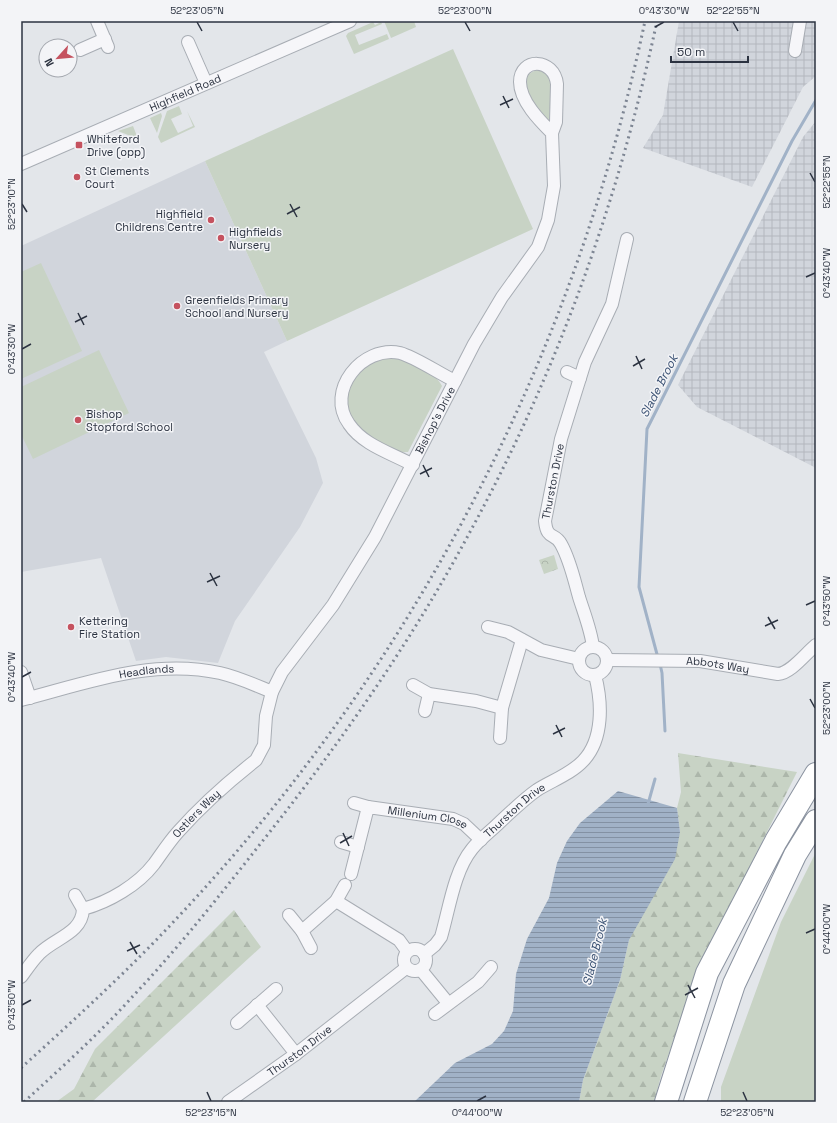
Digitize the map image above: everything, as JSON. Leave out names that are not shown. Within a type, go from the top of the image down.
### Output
[{"type":"highway","points":[[666,1102],[707,973],[776,841],[816,774]]},
{"type":"highway","points":[[695,1102],[734,984],[795,855],[816,821]]},
{"type":"street","points":[[80,50],[107,43],[97,21]]},
{"type":"street","name":"Highfield Road","points":[[22,162],[350,21]]},
{"type":"street","points":[[796,50],[800,21]]},
{"type":"street","points":[[188,42],[206,83]]},
{"type":"street","name":"Bishop's Drive","points":[[272,692],[282,672],[341,591],[375,537],[455,381],[492,313],[531,258],[543,236],[548,220],[554,186],[552,133],[556,122],[556,77],[549,67],[538,64],[532,65],[524,70],[521,76],[522,90],[535,114],[552,133]]},
{"type":"street","name":"Thurston Drive","points":[[592,647],[590,630],[566,555],[560,542],[549,536],[545,521],[560,439],[586,362],[612,304],[627,239]]},
{"type":"street","points":[[413,465],[368,442],[348,423],[343,408],[342,396],[346,381],[353,370],[363,361],[372,356],[390,352],[401,353],[455,381]]},
{"type":"street","points":[[567,372],[580,378]]},
{"type":"street","points":[[488,627],[508,632],[552,654],[579,659]]},
{"type":"street","points":[[500,738],[502,708],[522,640]]},
{"type":"street","name":"Abbots Way","points":[[607,660],[674,661],[724,664],[785,674],[816,645]]},
{"type":"street","points":[[592,647],[603,652],[607,660],[603,671],[595,675],[591,675],[583,671],[579,659],[584,651],[592,647]]},
{"type":"street","name":"Headlands","points":[[26,699],[113,674],[157,668],[200,670],[221,674],[272,692]]},
{"type":"street","points":[[21,672],[26,699]]},
{"type":"street","name":"Thurston Drive","points":[[424,954],[436,945],[441,937],[464,860],[480,840],[536,791],[584,761],[598,736],[598,688],[595,675]]},
{"type":"street","points":[[413,685],[429,694],[476,701],[502,708]]},
{"type":"street","name":"Ostlers Way","points":[[83,909],[100,904],[141,878],[177,832],[204,805],[256,760],[264,745],[266,716],[272,692]]},
{"type":"street","points":[[425,711],[429,694]]},
{"type":"street","name":"Millenium Close","points":[[354,803],[368,807],[453,819],[464,824],[480,840]]},
{"type":"street","points":[[351,874],[368,807]]},
{"type":"street","points":[[341,842],[358,847]]},
{"type":"street","points":[[302,931],[336,901],[345,886]]},
{"type":"street","points":[[21,977],[38,954],[79,925],[83,916],[83,909],[75,895]]},
{"type":"street","points":[[336,901],[399,940],[407,951]]},
{"type":"street","points":[[289,915],[302,931],[311,948]]},
{"type":"street","points":[[415,949],[424,954],[426,962],[421,970],[414,972],[406,968],[403,958],[407,951],[415,949]]},
{"type":"street","points":[[435,1014],[478,982],[491,967]]},
{"type":"street","name":"Thurston Drive","points":[[236,1100],[406,968]]},
{"type":"street","points":[[421,970],[448,1003]]},
{"type":"street","points":[[237,1023],[276,989]]},
{"type":"street","points":[[258,1005],[296,1054]]},
{"type":"shaded area","points":[[679,21],[816,21],[816,76],[803,87],[752,187],[643,148],[663,115]]},
{"type":"shaded area","points":[[816,121],[816,468],[697,407],[678,385],[803,137]]},
{"type":"shaded area","name":"Bishop Stopford School","points":[[205,161],[287,341],[264,352],[316,458],[323,483],[300,527],[235,621],[218,663],[166,657],[136,661],[101,558],[21,572],[21,246]]},
{"type":"green space","points":[[384,21],[414,21],[416,27],[391,38]]},
{"type":"green space","points":[[373,22],[375,25],[381,22],[382,24],[355,35],[359,45],[387,34],[389,39],[354,54],[346,36],[348,33]]},
{"type":"green space","points":[[453,49],[533,229],[287,341],[205,161]]},
{"type":"green space","points":[[539,69],[543,70],[552,81],[549,121],[545,120],[527,92],[526,79],[531,73]]},
{"type":"green space","points":[[179,106],[182,114],[171,119],[178,133],[193,126],[187,111],[195,127],[161,143],[158,137],[167,111]]},
{"type":"green space","points":[[161,113],[162,116],[157,133],[150,118]]},
{"type":"green space","points":[[133,126],[138,139],[118,131]]},
{"type":"green space","points":[[41,263],[82,351],[21,379],[21,272]]},
{"type":"green space","points":[[99,350],[129,413],[33,459],[21,434],[21,387]]},
{"type":"green space","points":[[396,357],[428,372],[439,381],[442,386],[408,452],[401,452],[391,449],[363,433],[354,424],[349,415],[347,405],[347,396],[350,387],[361,370],[378,359]]},
{"type":"green space","points":[[554,555],[558,569],[544,574],[539,560]]},
{"type":"green space","points":[[678,753],[797,772],[698,970],[661,1076],[654,1102],[579,1102],[583,1080],[620,980],[629,940],[680,832],[677,808],[681,792]]},
{"type":"green space","points":[[816,852],[816,1102],[721,1102],[721,1087],[781,922]]},
{"type":"green space","points":[[234,910],[261,947],[92,1102],[56,1102],[74,1089],[95,1049]]},
{"type":"water","points":[[618,791],[677,808],[680,832],[675,859],[629,940],[620,980],[583,1080],[579,1102],[414,1102],[455,1063],[492,1044],[504,1031],[513,1011],[516,974],[527,939],[549,898],[557,863],[567,841],[580,823]]},
{"type":"waterway","name":"Slade Brook","points":[[658,658],[639,587],[647,429],[792,141],[816,100]]},
{"type":"waterway","name":"Slade Brook","points":[[660,664],[662,673],[665,731]]},
{"type":"waterway","name":"Slade Brook","points":[[648,804],[655,779]]},
{"type":"railway","points":[[21,1068],[101,994],[159,937],[263,820],[341,718],[411,612],[473,501],[528,386],[575,267],[614,146],[645,21]]},
{"type":"railway","points":[[24,1102],[108,1023],[199,920],[290,806],[346,730],[399,652],[424,612],[471,530],[502,469],[558,346],[604,218],[624,153],[642,87],[657,21]]},
{"type":"place","name":"Whiteford Drive (opp)","points":[[79,145]]},
{"type":"place","name":"St Clements Court","points":[[77,177]]},
{"type":"place","name":"Highfield Childrens Centre","points":[[211,220]]},
{"type":"place","name":"Highfields Nursery","points":[[221,238]]},
{"type":"place","name":"Greenfields Primary School and Nursery","points":[[177,306]]},
{"type":"place","name":"Bishop Stopford School","points":[[78,420]]},
{"type":"place","name":"Kettering Fire Station","points":[[71,627]]}]
